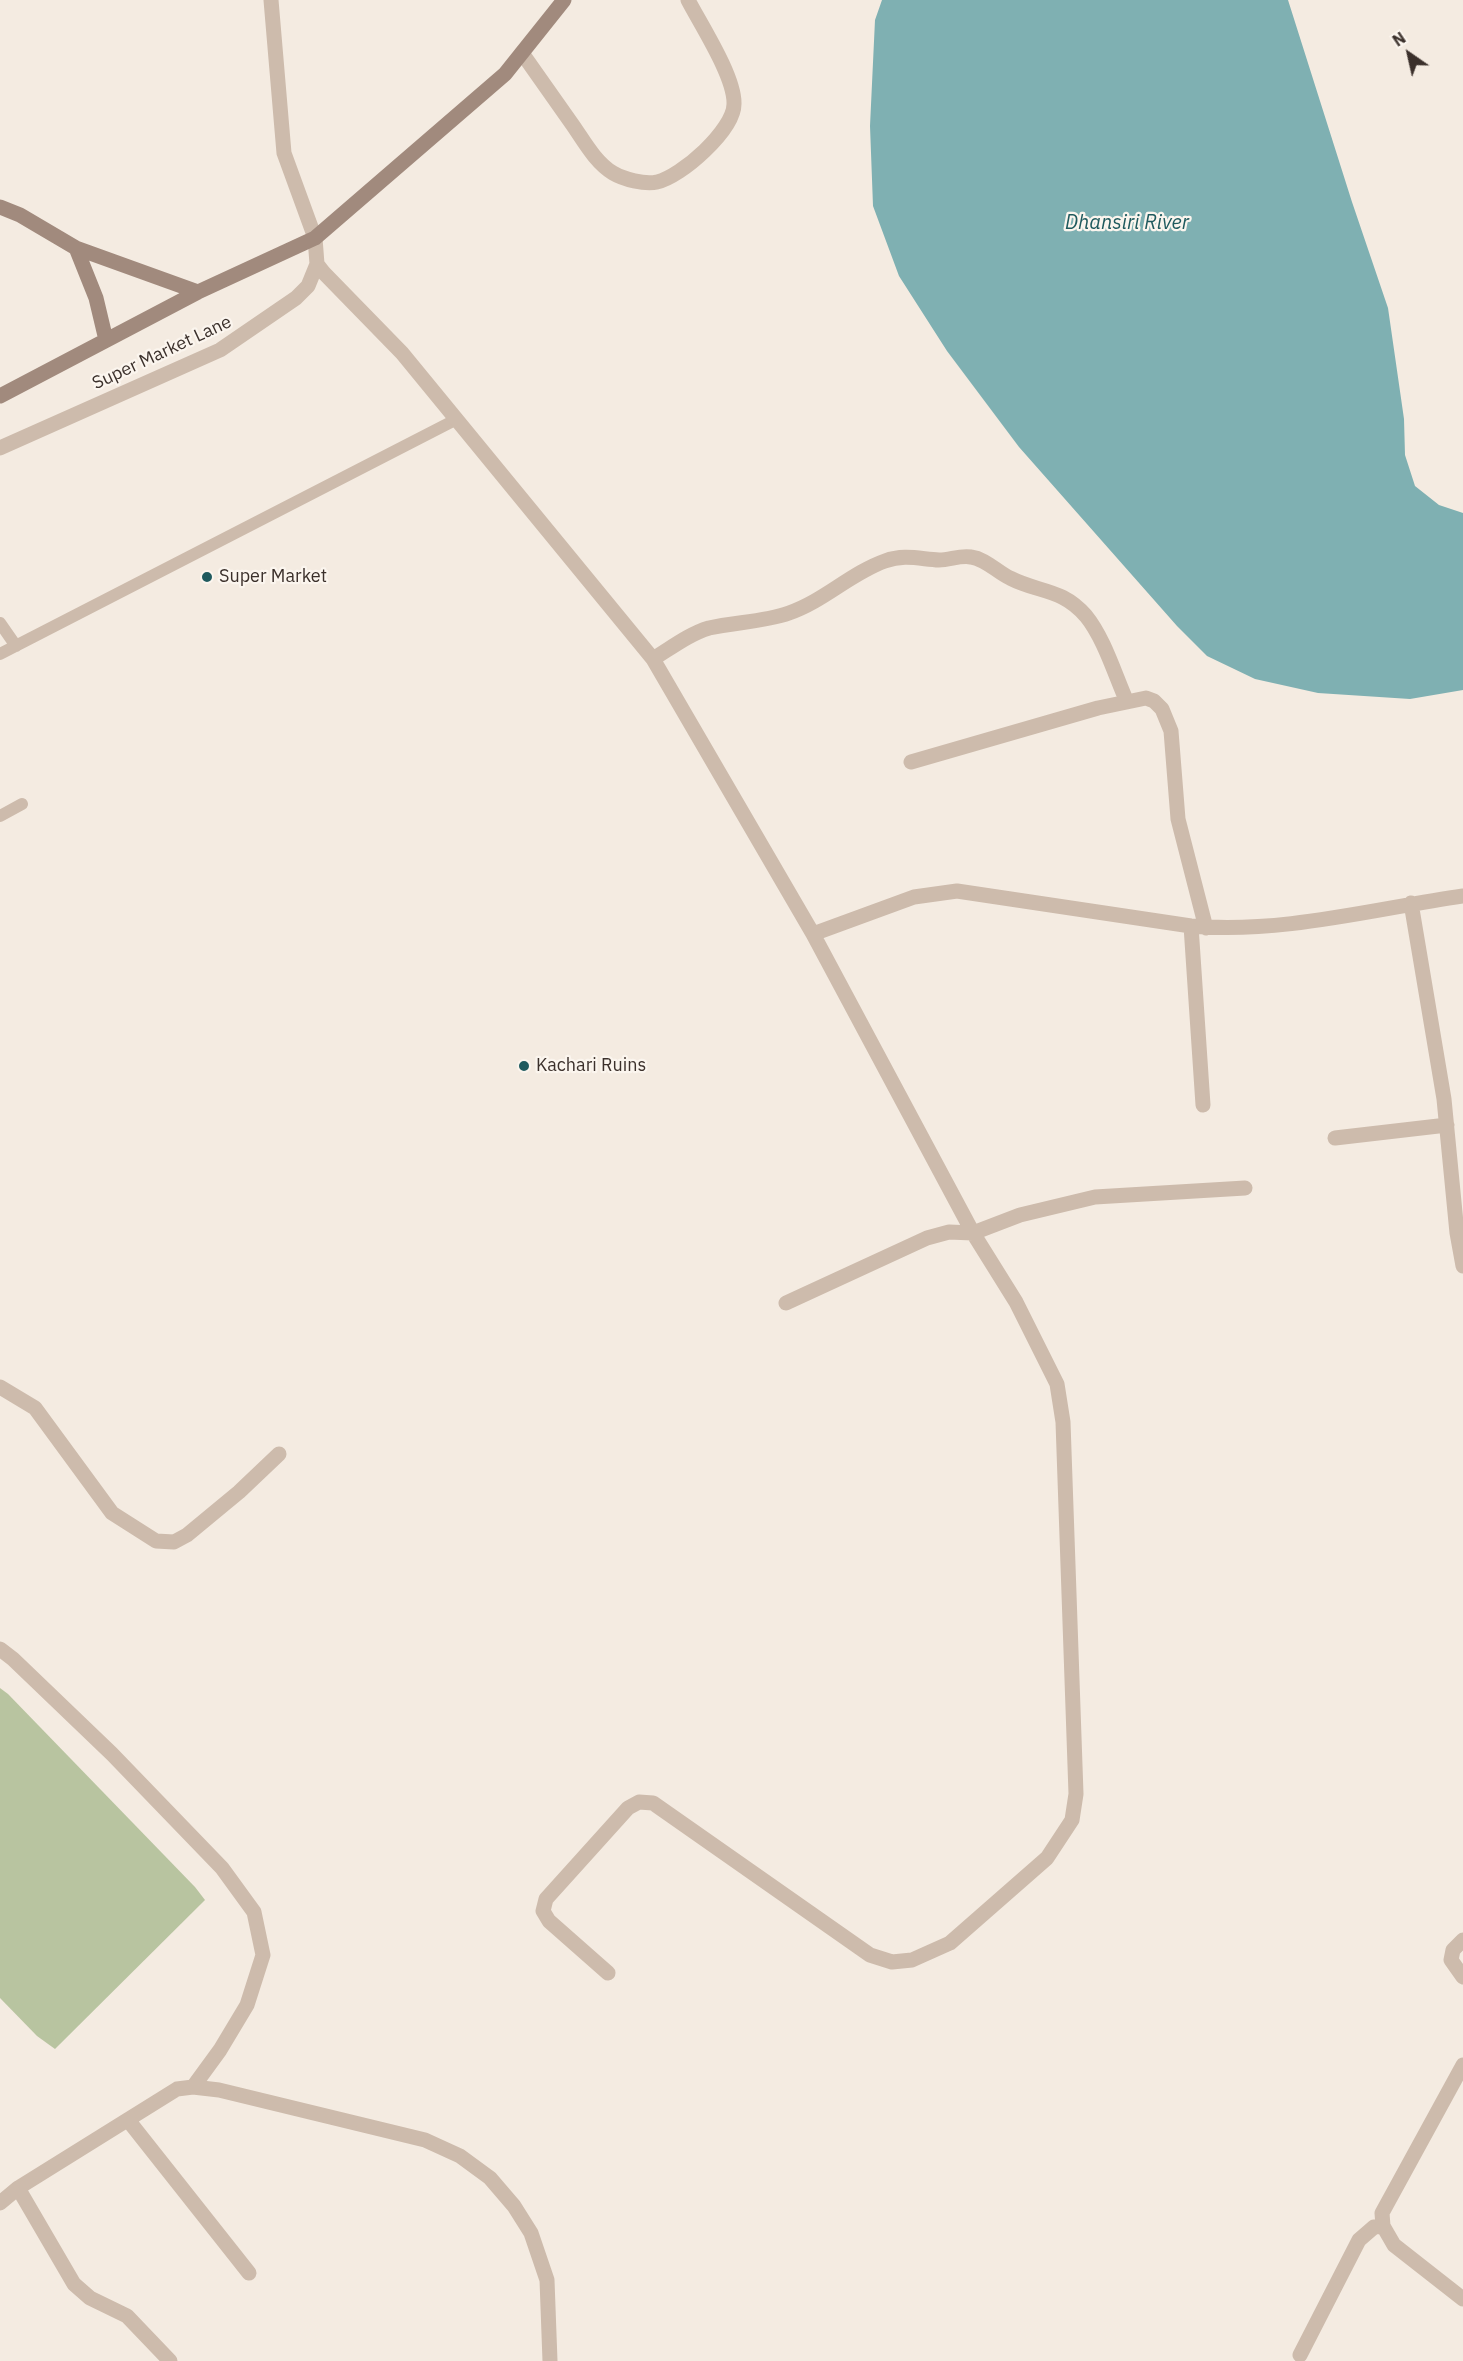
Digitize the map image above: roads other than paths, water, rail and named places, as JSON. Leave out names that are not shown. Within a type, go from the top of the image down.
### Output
[{"type":"main road","points":[[0,396],[198,292],[315,238],[505,74],[564,0]]},
{"type":"main road","points":[[0,207],[20,215],[76,248],[198,292]]},
{"type":"main road","points":[[76,248],[96,298],[106,340]]},
{"type":"street","points":[[271,0],[284,153],[315,238],[317,264],[402,353],[653,659],[813,934],[973,1233],[1016,1302],[1057,1383],[1063,1422],[1076,1794],[1072,1820],[1047,1858],[950,1943],[912,1960],[892,1962],[870,1954],[653,1803],[639,1802],[628,1809],[546,1899],[543,1911],[549,1921],[608,1972]]},
{"type":"street","points":[[522,53],[597,159],[614,173],[634,180],[655,183],[667,179],[696,160],[726,126],[735,105],[730,80],[688,0]]},
{"type":"street","name":"Super Market Lane","points":[[0,448],[220,350],[296,298],[308,286],[317,264]]},
{"type":"street","points":[[653,659],[700,631],[786,614],[806,606],[869,568],[885,561],[914,556],[942,560],[962,556],[988,563],[1002,574],[1020,583],[1046,589],[1074,604],[1094,628],[1127,702]]},
{"type":"street","points":[[911,762],[1098,708],[1146,698],[1154,701],[1162,709],[1171,731],[1178,819],[1198,927],[1203,1105]]},
{"type":"street","points":[[813,934],[914,897],[957,891],[1229,930],[1286,925],[1463,896]]},
{"type":"street","points":[[1411,903],[1447,1125],[1457,1233],[1463,1266]]},
{"type":"street","points":[[1335,1138],[1447,1125]]},
{"type":"street","points":[[786,1303],[927,1238],[949,1232],[973,1233],[1020,1215],[1095,1197],[1245,1188]]},
{"type":"street","points":[[0,1387],[35,1408],[112,1513],[156,1541],[174,1542],[187,1535],[239,1492],[279,1454]]},
{"type":"street","points":[[0,1649],[112,1754],[222,1868],[254,1912],[263,1955],[247,2005],[220,2050],[193,2087]]},
{"type":"street","points":[[1463,1940],[1453,1950],[1451,1960],[1463,1977]]},
{"type":"street","points":[[1463,2066],[1382,2212],[1383,2226],[1394,2245],[1463,2299]]},
{"type":"street","points":[[0,2203],[18,2188],[177,2089],[193,2087],[219,2090],[425,2140],[460,2156],[490,2178],[514,2206],[531,2233],[547,2280],[550,2361]]},
{"type":"street","points":[[128,2120],[249,2273]]},
{"type":"street","points":[[18,2188],[74,2284],[82,2293],[127,2316],[170,2361]]},
{"type":"street","points":[[1300,2355],[1359,2240],[1365,2232],[1374,2227],[1383,2226]]},
{"type":"lane","points":[[0,654],[457,419]]},
{"type":"lane","points":[[0,622],[16,646]]},
{"type":"lane","points":[[0,816],[22,804]]},
{"type":"water","name":"Dhansiri River","points":[[882,0],[1288,0],[1388,308],[1404,419],[1405,455],[1415,486],[1439,505],[1463,513],[1463,690],[1410,699],[1318,693],[1255,679],[1207,656],[1177,626],[1019,447],[947,351],[899,276],[873,206],[870,126],[875,20]]},
{"type":"place","name":"Super Market","points":[[207,577]]},
{"type":"place","name":"Kachari Ruins","points":[[524,1066]]}]
